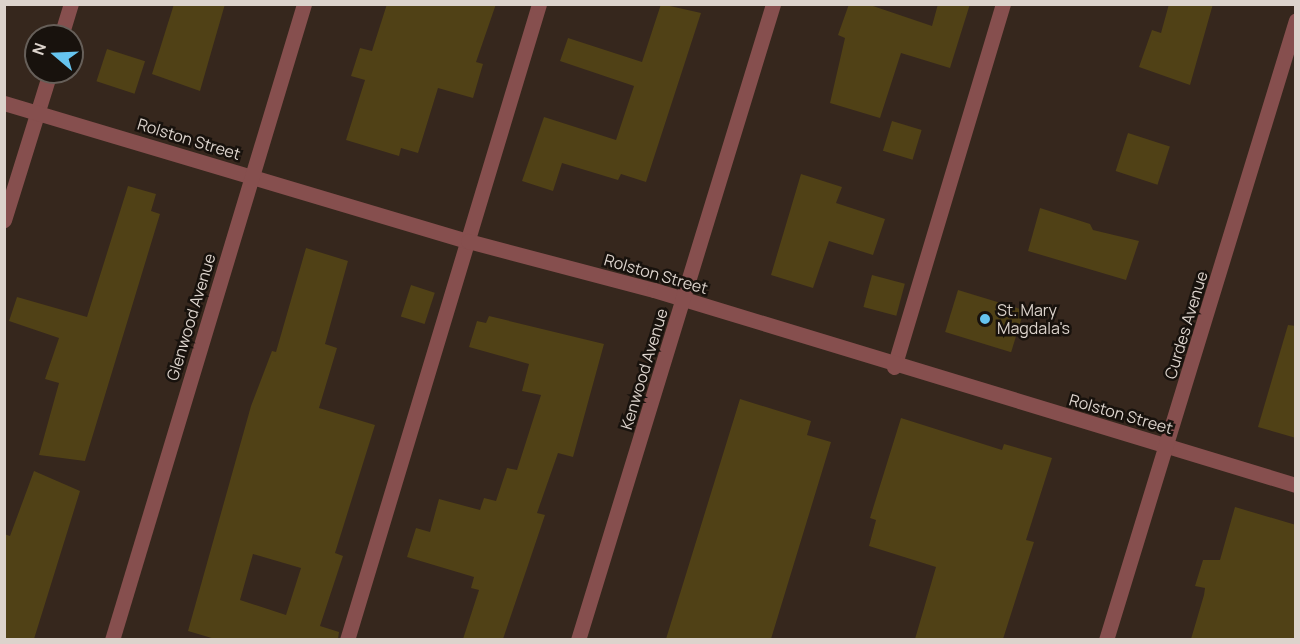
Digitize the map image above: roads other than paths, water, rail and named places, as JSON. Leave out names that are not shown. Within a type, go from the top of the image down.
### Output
[{"type":"street","points":[[65,24],[71,4]]},
{"type":"street","name":"Glenwood Avenue","points":[[112,639],[304,4]]},
{"type":"street","points":[[347,639],[539,4]]},
{"type":"street","name":"Kenwood Avenue","points":[[578,639],[684,300],[773,4]]},
{"type":"street","points":[[894,367],[1003,4]]},
{"type":"street","name":"Curdes Avenue","points":[[1107,639],[1168,446],[1296,20]]},
{"type":"street","points":[[4,220],[46,84]]},
{"type":"street","name":"Rolston Street","points":[[4,103],[468,241],[684,300],[894,367],[1296,485]]},
{"type":"place","name":"St. Mary Magdala's","points":[[985,319]]}]
